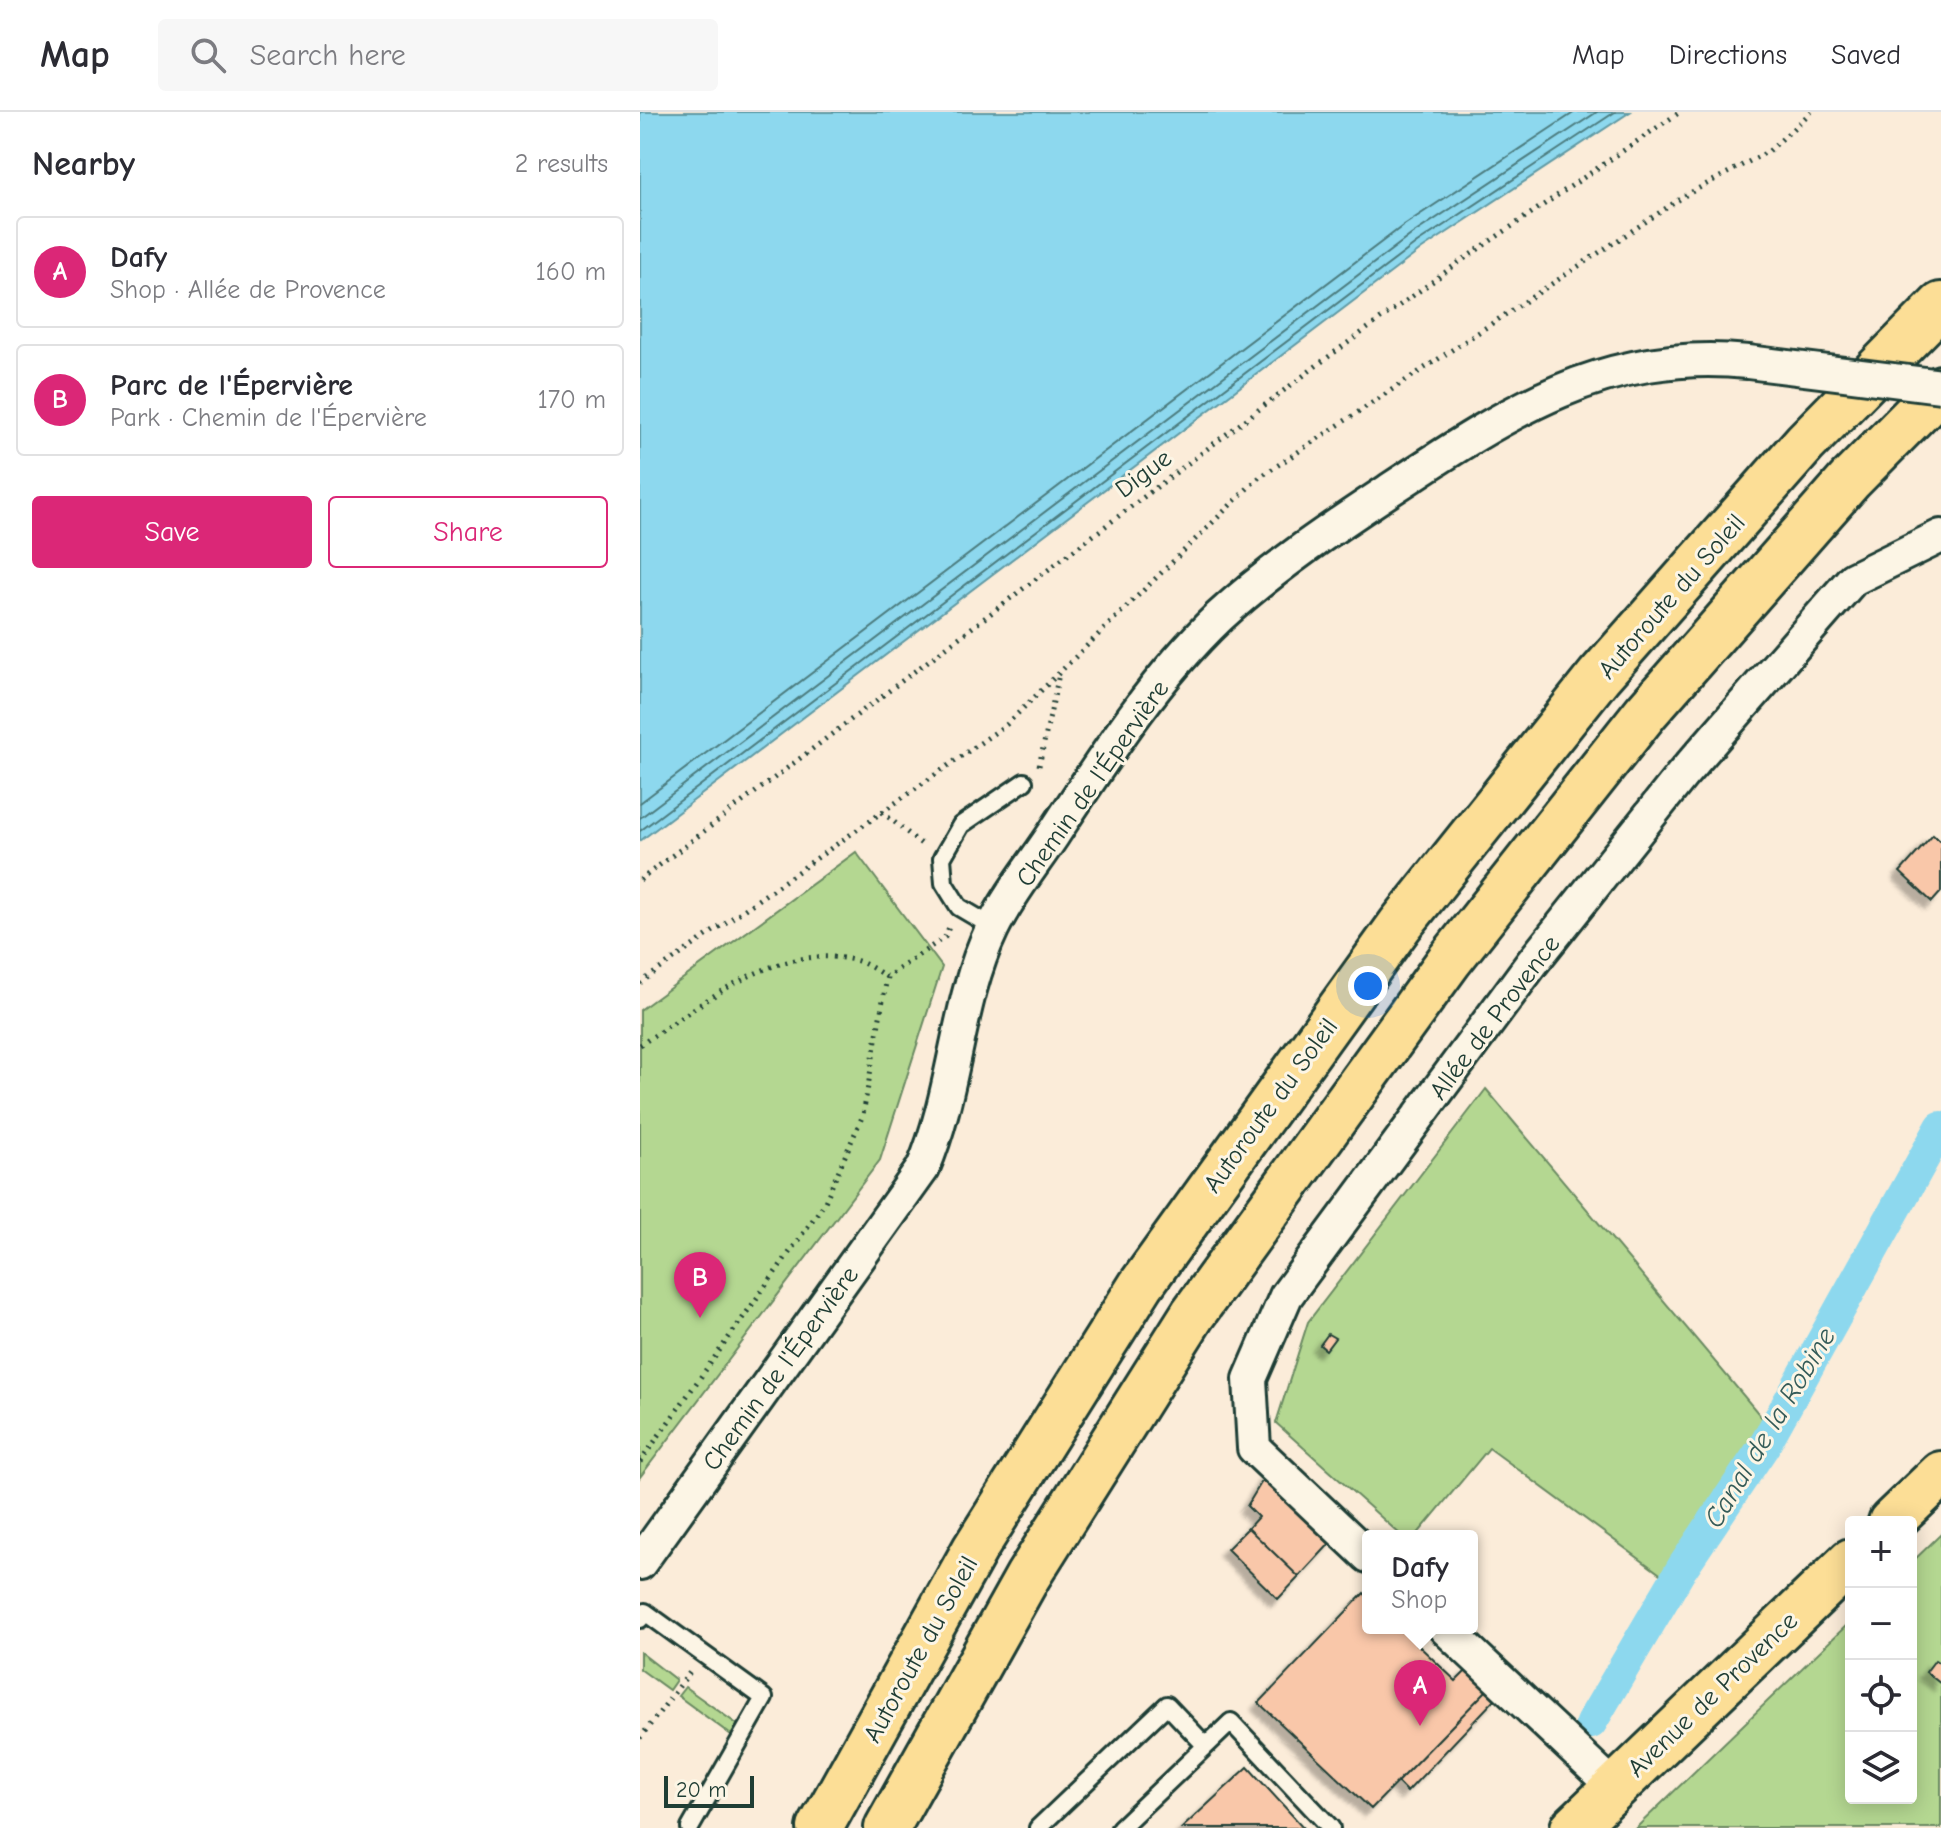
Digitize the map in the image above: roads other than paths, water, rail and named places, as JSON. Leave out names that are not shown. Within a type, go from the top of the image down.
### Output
[{"type":"main road","name":"Autoroute du Soleil","points":[[820,1828],[975,1549],[1141,1285],[1400,925],[1599,676],[1805,443],[1941,305]]},
{"type":"main road","points":[[887,1828],[1028,1576],[1193,1314],[1449,961],[1646,712],[1850,480],[1941,387]]},
{"type":"main road","points":[[1897,1516],[1941,1474]]},
{"type":"main road","name":"Avenue de Provence","points":[[1573,1828],[1845,1567]]},
{"type":"street","name":"Chemin de l'Épervière","points":[[640,1563],[923,1168],[941,1112],[966,1003],[993,927],[1140,707],[1218,618],[1299,550],[1490,424],[1546,394],[1601,374],[1664,361],[1709,358],[1941,387]]},
{"type":"street","name":"Allée de Provence","points":[[1362,1550],[1254,1448],[1250,1379],[1286,1296],[1532,963],[1682,775],[1853,579],[1941,536]]},
{"type":"street","points":[[1451,1634],[1615,1788]]},
{"type":"lane","points":[[993,927],[959,907],[944,883],[942,858],[961,825],[1024,782]]},
{"type":"lane","points":[[640,1619],[645,1612],[764,1698],[690,1828]]},
{"type":"lane","points":[[1038,1828],[1167,1705],[1206,1746]]},
{"type":"lane","points":[[1120,1828],[1231,1722],[1331,1828]]},
{"type":"water","points":[[640,112],[1630,112],[1422,249],[640,841]]},
{"type":"waterway","name":"Canal de la Robine","points":[[1591,1723],[1682,1568],[1764,1446],[1941,1127]]},
{"type":"place","name":"Parc de l'Épervière","points":[[700,1318]]},
{"type":"place","name":"Dafy","points":[[1420,1726]]}]
